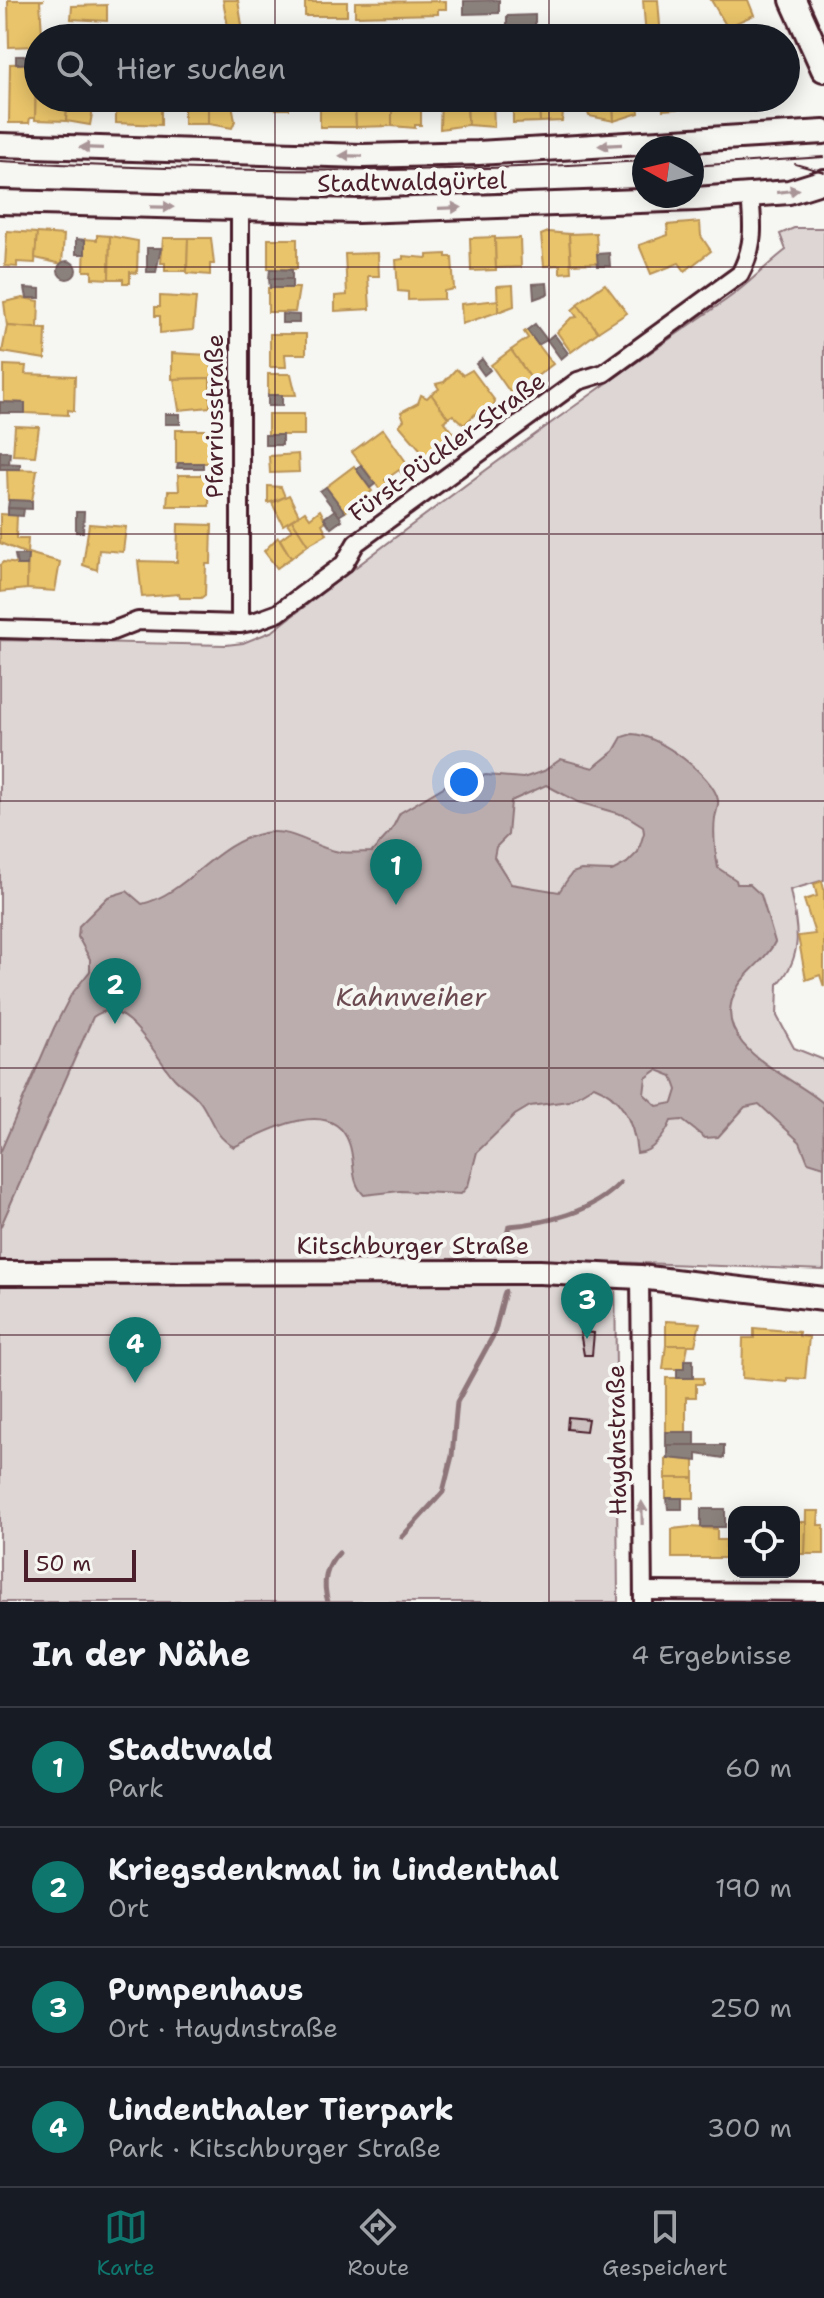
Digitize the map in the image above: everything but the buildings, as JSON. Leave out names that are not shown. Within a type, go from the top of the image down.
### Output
[{"type":"main road","points":[[793,0],[824,69]]},
{"type":"main road","name":"Stadtwaldgürtel","points":[[0,145],[377,156],[478,153],[824,132]]},
{"type":"main road","name":"Stadtwaldgürtel","points":[[0,202],[372,210],[750,195],[789,192],[824,181]]},
{"type":"main road","name":"Kitschburger Straße","points":[[0,1273],[540,1272],[640,1277],[824,1299]]},
{"type":"street","name":"Fürst-Pückler-Straße","points":[[0,629],[110,632],[138,621],[240,624],[278,613],[344,564],[356,543],[507,432],[578,381],[604,373],[740,274],[750,256],[754,235],[750,195]]},
{"type":"street","name":"Pfarriusstraße","points":[[240,209],[240,624]]},
{"type":"street","name":"Haydnstraße","points":[[640,1277],[643,1596]]},
{"type":"street","points":[[643,1596],[824,1592]]},
{"type":"shaded area","points":[[794,228],[824,228],[824,880],[790,890],[795,915],[796,951],[787,973],[778,984],[777,1016],[794,1048],[824,1060],[824,1270],[615,1262],[618,1602],[0,1602],[0,640],[226,645],[243,643],[273,631],[497,462],[734,294],[786,250],[780,234]]},
{"type":"water","name":"Kahnweiher","points":[[632,734],[643,736],[669,749],[696,769],[714,790],[718,802],[714,830],[718,868],[736,880],[737,884],[749,884],[761,895],[775,942],[736,990],[730,1010],[733,1028],[757,1057],[823,1103],[824,1167],[808,1162],[800,1142],[759,1104],[745,1107],[718,1137],[705,1138],[682,1120],[671,1121],[658,1142],[648,1150],[637,1153],[630,1122],[620,1104],[594,1086],[569,1101],[530,1106],[515,1115],[477,1152],[468,1186],[461,1194],[400,1191],[364,1195],[356,1183],[349,1143],[340,1129],[328,1121],[296,1121],[234,1147],[218,1133],[198,1099],[174,1078],[139,1031],[117,1013],[105,1012],[93,1017],[0,1228],[0,1153],[54,1028],[71,995],[90,971],[90,959],[78,937],[79,926],[108,897],[127,891],[142,904],[158,898],[174,890],[231,846],[264,833],[292,835],[339,852],[372,852],[391,831],[400,813],[452,782],[486,775],[523,778],[544,771],[561,759],[593,768],[614,751],[622,737]],"holes":[[[546,785],[578,802],[627,816],[643,826],[638,852],[612,871],[581,870],[572,873],[559,892],[511,884],[494,857],[496,847],[508,835],[511,801]],[[657,1070],[672,1076],[677,1090],[673,1103],[657,1106],[644,1094],[646,1078]]]},
{"type":"waterway","points":[[504,1247],[509,1226],[539,1222],[583,1209],[620,1183]]},
{"type":"waterway","points":[[402,1537],[443,1492],[452,1456],[457,1402],[494,1334],[505,1292]]},
{"type":"waterway","points":[[328,1602],[326,1576],[339,1553]]},
{"type":"tram line","points":[[704,165],[824,157]]},
{"type":"tram line","points":[[0,161],[161,168],[322,170],[632,162]]},
{"type":"tram line","points":[[795,164],[824,172]]},
{"type":"place","name":"Stadtwald","points":[[396,905]]},
{"type":"place","name":"Kriegsdenkmal in Lindenthal","points":[[115,1024]]},
{"type":"place","name":"Pumpenhaus","points":[[587,1339]]},
{"type":"place","name":"Lindenthaler Tierpark","points":[[135,1383]]}]
